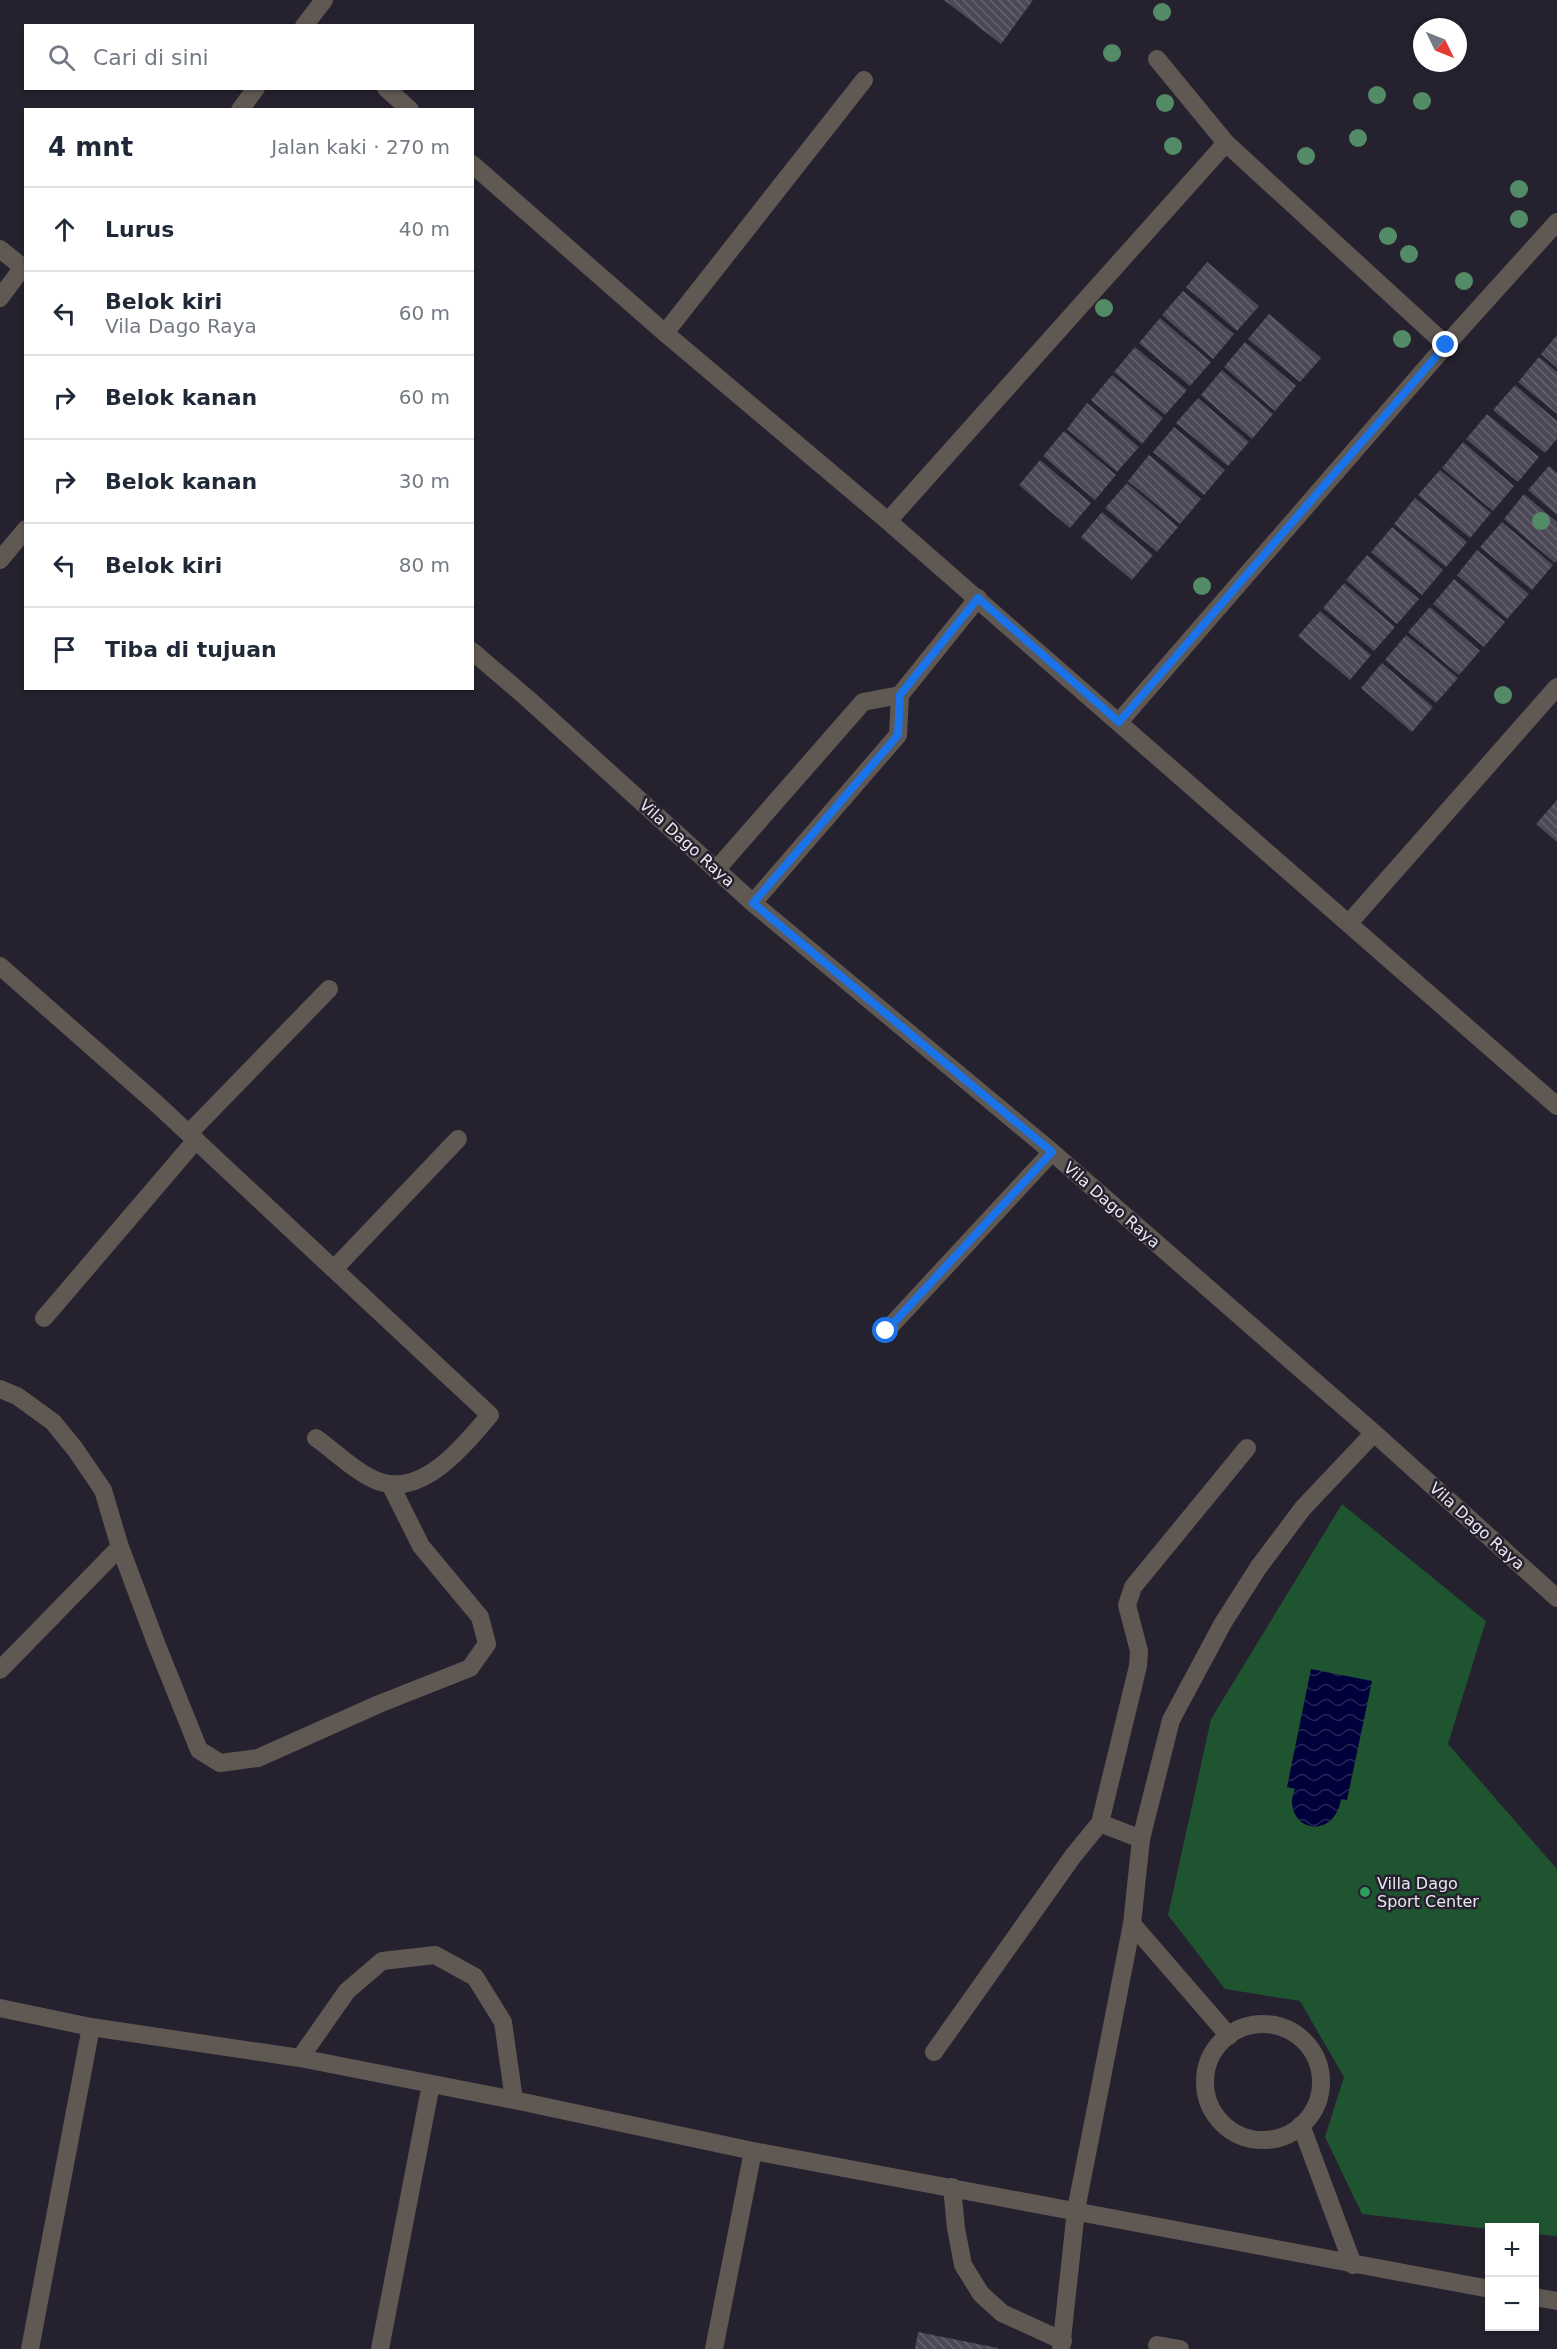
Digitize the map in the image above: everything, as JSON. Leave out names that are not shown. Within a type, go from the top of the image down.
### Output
[{"type":"street","points":[[306,24],[324,0]]},
{"type":"street","points":[[1157,59],[1226,143],[1446,345]]},
{"type":"street","points":[[665,333],[864,80]]},
{"type":"street","points":[[241,108],[255,90]]},
{"type":"street","points":[[388,90],[408,108]]},
{"type":"street","points":[[888,520],[1226,143]]},
{"type":"street","points":[[474,166],[665,333],[978,598],[1557,1106]]},
{"type":"street","points":[[1119,722],[1446,345],[1557,222]]},
{"type":"street","points":[[0,249],[24,268],[0,298]]},
{"type":"street","points":[[0,560],[24,531]]},
{"type":"street","points":[[753,903],[898,735],[900,695],[978,598]]},
{"type":"street","name":"Vila Dago Raya","points":[[474,653],[528,698],[753,903],[1052,1152],[1374,1433],[1557,1598]]},
{"type":"street","points":[[1348,923],[1557,687]]},
{"type":"street","points":[[716,870],[863,702],[900,695]]},
{"type":"street","points":[[0,966],[192,1137],[490,1415],[449,1461],[411,1484],[390,1484],[370,1478],[316,1438]]},
{"type":"street","points":[[44,1318],[192,1137],[329,989]]},
{"type":"street","points":[[334,1269],[458,1139]]},
{"type":"street","points":[[886,1331],[1052,1152]]},
{"type":"street","points":[[0,1389],[17,1396],[52,1422],[75,1449],[103,1490],[120,1547],[200,1750],[220,1763],[258,1758],[379,1704],[470,1668],[487,1644],[480,1617],[421,1546],[390,1484]]},
{"type":"street","points":[[952,2187],[963,2265],[981,2294],[1002,2313],[1062,2345],[1076,2210],[1132,1924],[1141,1839],[1171,1720],[1223,1623],[1258,1568],[1304,1508],[1374,1433]]},
{"type":"street","points":[[934,2052],[1073,1856],[1100,1823],[1138,1666],[1138,1651],[1127,1605],[1133,1587],[1247,1448]]},
{"type":"street","points":[[0,1670],[120,1547]]},
{"type":"street","points":[[1100,1823],[1141,1839]]},
{"type":"street","points":[[1132,1924],[1229,2036]]},
{"type":"street","points":[[300,2058],[347,1991],[382,1961],[435,1955],[475,1977],[503,2022],[514,2100]]},
{"type":"street","points":[[0,2008],[91,2027],[300,2058],[514,2100],[753,2151],[1485,2288]]},
{"type":"street","points":[[1267,2025],[1293,2032],[1304,2041],[1318,2064],[1321,2077],[1320,2090],[1310,2115],[1289,2134],[1261,2140],[1247,2138],[1223,2124],[1214,2112],[1205,2086],[1211,2057],[1218,2045],[1229,2036],[1247,2027],[1267,2025]]},
{"type":"street","points":[[30,2349],[91,2027]]},
{"type":"street","points":[[380,2349],[431,2084]]},
{"type":"street","points":[[1301,2125],[1353,2265]]},
{"type":"street","points":[[714,2349],[753,2151]]},
{"type":"street","points":[[1539,2297],[1557,2301]]},
{"type":"street","points":[[1157,2345],[1180,2349]]},
{"type":"green space","name":"Villa Dago Sport Center","points":[[1342,1504],[1486,1621],[1448,1744],[1557,1869],[1557,2236],[1539,2234],[1539,2223],[1485,2223],[1485,2229],[1362,2214],[1325,2137],[1344,2077],[1300,2001],[1225,1989],[1168,1915],[1211,1719]]},
{"type":"water","points":[[1311,1669],[1372,1681],[1347,1800],[1341,1799],[1331,1820],[1323,1825],[1315,1826],[1307,1825],[1294,1813],[1292,1798],[1295,1789],[1287,1787]]},
{"type":"building","points":[[944,0],[1033,0],[1001,44]]},
{"type":"building","points":[[1207,262],[1259,306],[1237,331],[1186,287]]},
{"type":"building","points":[[1183,291],[1234,334],[1213,359],[1162,315]]},
{"type":"building","points":[[1269,314],[1321,358],[1300,382],[1248,339]]},
{"type":"building","points":[[1160,318],[1211,362],[1190,386],[1139,343]]},
{"type":"building","points":[[1557,335],[1557,368],[1541,354]]},
{"type":"building","points":[[1245,342],[1296,386],[1275,411],[1224,367]]},
{"type":"building","points":[[1135,347],[1187,390],[1165,415],[1114,372]]},
{"type":"building","points":[[1539,357],[1557,372],[1557,414],[1518,382]]},
{"type":"building","points":[[1222,370],[1273,414],[1252,439],[1201,395]]},
{"type":"building","points":[[1112,375],[1163,418],[1142,444],[1091,400]]},
{"type":"building","points":[[1515,385],[1557,421],[1557,439],[1545,453],[1493,410]]},
{"type":"building","points":[[1198,398],[1249,442],[1228,466],[1176,423]]},
{"type":"building","points":[[1087,403],[1139,447],[1117,472],[1067,429]]},
{"type":"building","points":[[1487,414],[1539,457],[1518,482],[1466,439]]},
{"type":"building","points":[[1174,427],[1225,470],[1204,495],[1153,452]]},
{"type":"building","points":[[1064,431],[1116,475],[1095,500],[1043,456]]},
{"type":"building","points":[[1463,442],[1514,486],[1493,511],[1442,468]]},
{"type":"building","points":[[1149,455],[1201,499],[1180,524],[1128,481]]},
{"type":"building","points":[[1040,460],[1091,503],[1070,528],[1019,485]]},
{"type":"building","points":[[1549,466],[1557,473],[1557,515],[1528,490]]},
{"type":"building","points":[[1440,470],[1491,513],[1470,538],[1418,495]]},
{"type":"building","points":[[1127,483],[1178,527],[1157,552],[1105,508]]},
{"type":"building","points":[[1524,494],[1557,522],[1557,560],[1555,563],[1504,519]]},
{"type":"building","points":[[1415,498],[1467,542],[1446,567],[1394,524]]},
{"type":"building","points":[[1102,512],[1153,555],[1132,580],[1081,537]]},
{"type":"building","points":[[1502,522],[1553,565],[1532,590],[1480,547]]},
{"type":"building","points":[[1392,527],[1443,570],[1422,595],[1371,552]]},
{"type":"building","points":[[1477,550],[1529,594],[1507,619],[1457,575]]},
{"type":"building","points":[[1367,555],[1419,599],[1397,624],[1346,580]]},
{"type":"building","points":[[1454,579],[1505,622],[1484,647],[1433,604]]},
{"type":"building","points":[[1344,583],[1395,627],[1374,651],[1323,608]]},
{"type":"building","points":[[1430,607],[1480,651],[1459,675],[1408,632]]},
{"type":"building","points":[[1320,611],[1371,655],[1350,680],[1298,636]]},
{"type":"building","points":[[1406,635],[1458,678],[1436,703],[1385,660]]},
{"type":"building","points":[[1382,663],[1433,707],[1412,732],[1361,688]]},
{"type":"building","points":[[1557,800],[1557,842],[1536,824]]},
{"type":"building","points":[[918,2332],[998,2348],[998,2349],[915,2349]]},
{"type":"place","name":"Villa Dago Sport Center","points":[[1365,1892]]},
{"type":"route","points":[[886,1331],[1052,1152],[753,903],[898,735],[900,695],[978,598],[1119,722],[1446,345]]}]
